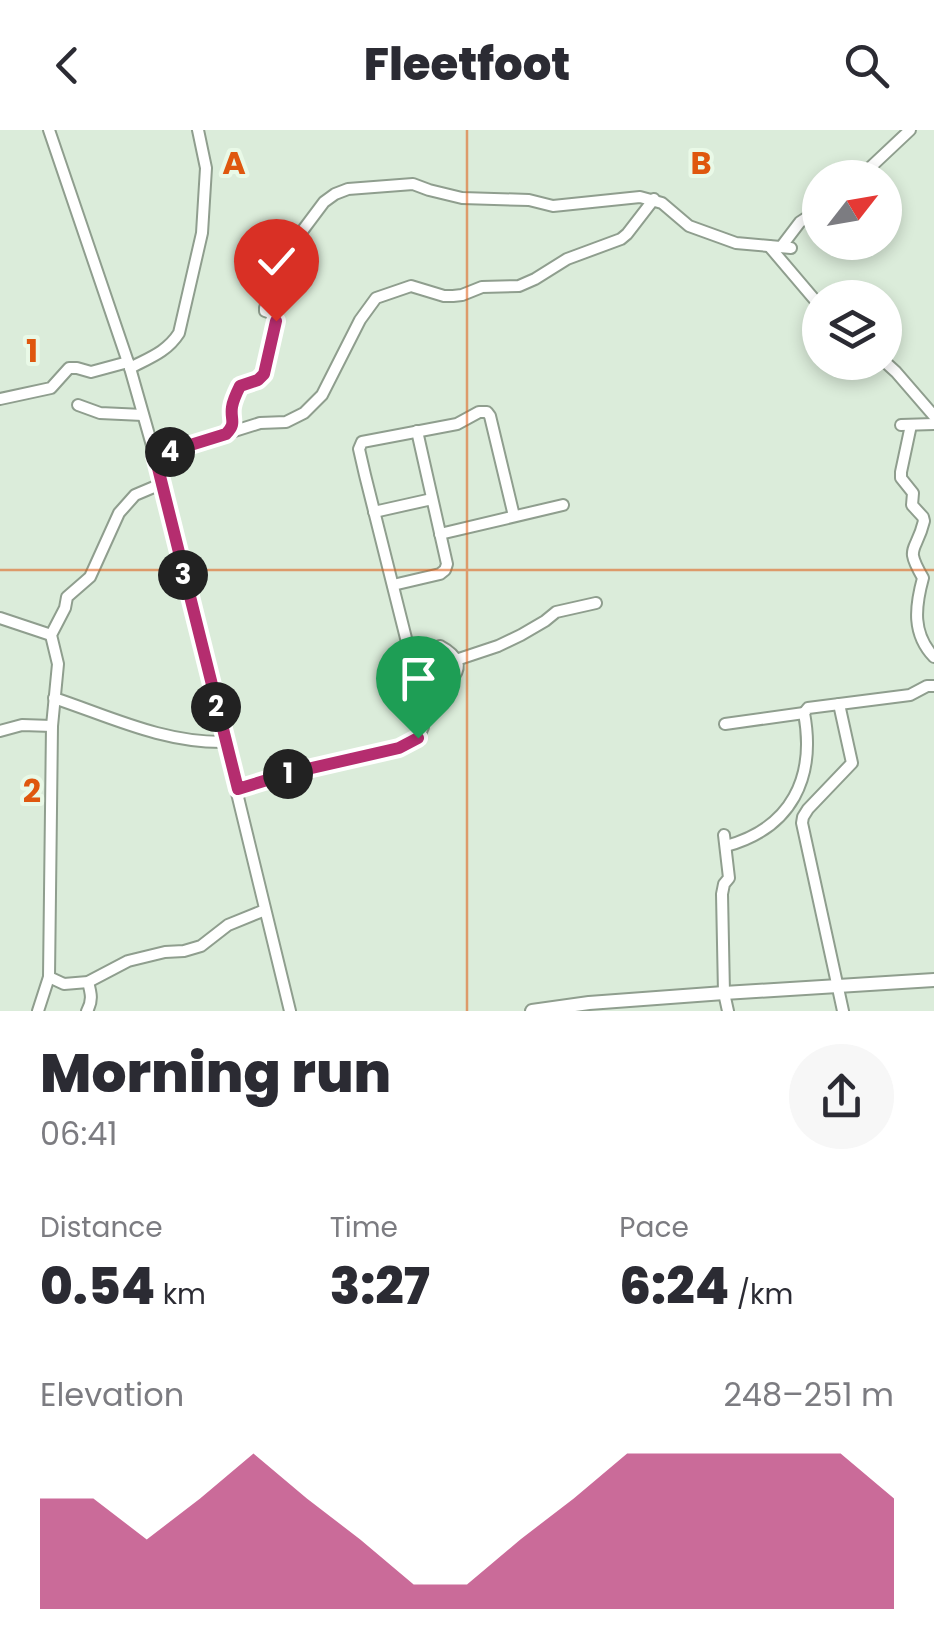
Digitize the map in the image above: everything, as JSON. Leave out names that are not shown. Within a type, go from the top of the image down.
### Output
[{"type":"main road","points":[[532,1011],[627,1006],[724,992],[934,980]]},
{"type":"street","points":[[49,130],[129,365],[155,456],[290,1011]]},
{"type":"street","points":[[0,399],[51,388],[68,368],[90,372],[129,365],[164,351],[173,343],[179,333],[202,233],[206,168],[198,130]]},
{"type":"street","points":[[878,160],[910,130]]},
{"type":"street","points":[[226,434],[235,424],[232,407],[240,386],[264,374],[276,315],[264,308],[276,275],[314,213],[334,194],[348,189],[413,184],[462,198],[529,200],[553,206],[640,197],[662,202],[689,226],[736,244],[780,247]]},
{"type":"street","points":[[155,456],[260,423],[286,422],[304,413],[322,396],[360,320],[376,298],[411,286],[453,296],[482,287],[519,286],[567,259],[621,239],[654,199]]},
{"type":"street","points":[[780,247],[802,221]]},
{"type":"street","points":[[780,247],[802,280]]},
{"type":"street","points":[[902,380],[934,420],[906,425],[901,472],[913,494],[912,505],[924,517],[911,554],[923,578],[917,599],[920,640],[934,657]]},
{"type":"street","points":[[78,405],[100,413],[143,415]]},
{"type":"street","points":[[238,789],[399,748],[418,738],[423,727],[421,698],[359,449],[362,442],[457,424],[486,412],[514,516]]},
{"type":"street","points":[[393,585],[440,574],[446,564],[417,432]]},
{"type":"street","points":[[38,1011],[49,976],[52,726],[58,664],[51,635],[67,597],[90,577],[119,513],[135,495],[161,484]]},
{"type":"street","points":[[374,512],[432,499]]},
{"type":"street","points":[[440,534],[563,505]]},
{"type":"street","points":[[456,660],[498,646],[556,612],[596,603]]},
{"type":"street","points":[[0,618],[51,635]]},
{"type":"street","points":[[414,674],[429,649],[440,646],[456,660],[455,678],[421,698]]},
{"type":"street","points":[[725,724],[910,695],[934,686]]},
{"type":"street","points":[[54,698],[150,733],[182,740],[224,742]]},
{"type":"street","points":[[839,704],[852,763],[805,813],[802,824],[842,1011]]},
{"type":"street","points":[[728,1011],[724,992],[722,894],[729,878],[725,840],[740,842],[781,816],[792,803],[800,789],[809,739],[804,712]]},
{"type":"street","points":[[0,732],[22,726],[52,726]]},
{"type":"street","points":[[792,803],[805,813]]},
{"type":"street","points":[[49,976],[64,984],[88,982],[128,960],[201,946],[228,925],[264,910]]},
{"type":"street","points":[[87,1011],[92,994],[88,982]]},
{"type":"route","points":[[276,321],[264,374],[240,386],[237,392],[232,407],[233,428],[226,434],[155,456],[238,789],[399,748],[418,738]]}]
